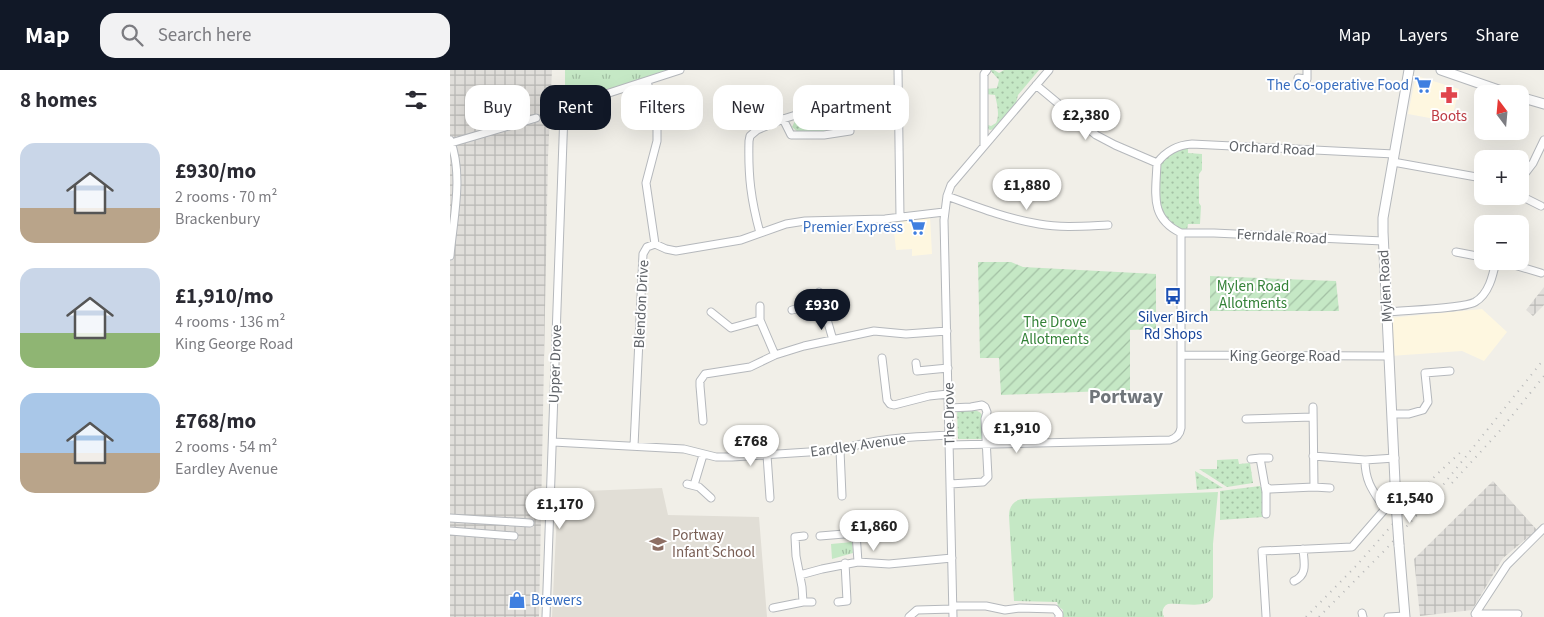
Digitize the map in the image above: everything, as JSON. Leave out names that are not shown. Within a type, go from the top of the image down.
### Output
[{"type":"street","points":[[647,81],[680,70]]},
{"type":"street","points":[[898,70],[899,85]]},
{"type":"street","points":[[984,146],[984,74],[987,70]]},
{"type":"street","points":[[1049,70],[951,185],[947,196],[1023,221],[1039,224],[1064,227],[1108,225]]},
{"type":"street","points":[[1298,78],[1307,79],[1307,70]]},
{"type":"street","name":"Mylen Road","points":[[1405,616],[1396,504],[1383,218],[1409,70]]},
{"type":"street","points":[[1445,71],[1485,85]]},
{"type":"street","name":"Upper Drove","points":[[546,617],[565,111],[572,106],[647,81]]},
{"type":"street","name":"Blendon Drive","points":[[634,446],[643,254],[648,247],[655,244],[646,184],[657,141],[657,120],[647,81]]},
{"type":"street","points":[[949,445],[1174,439],[1179,434],[1181,428],[1181,233],[1170,226],[1159,212],[1156,201],[1157,163],[1114,145],[1096,135],[1036,85]]},
{"type":"street","points":[[1529,100],[1544,104]]},
{"type":"street","points":[[760,233],[749,180],[750,136],[757,130],[793,116]]},
{"type":"street","points":[[450,254],[455,158],[451,142],[536,118]]},
{"type":"street","points":[[784,119],[791,135],[824,135],[850,130]]},
{"type":"street","points":[[983,129],[994,134]]},
{"type":"street","points":[[899,130],[900,217]]},
{"type":"street","points":[[1529,168],[1544,140]]},
{"type":"street","name":"Orchard Road","points":[[1157,163],[1167,152],[1174,148],[1192,144],[1394,158],[1474,176]]},
{"type":"street","name":"The Drove","points":[[947,196],[944,212],[953,611]]},
{"type":"street","points":[[1529,200],[1541,206]]},
{"type":"street","points":[[655,244],[676,251],[741,240],[786,224],[805,221],[885,219],[944,212]]},
{"type":"street","name":"Ferndale Road","points":[[1181,233],[1383,241]]},
{"type":"street","points":[[1456,252],[1474,255]]},
{"type":"street","points":[[1529,269],[1541,273]]},
{"type":"street","points":[[1386,312],[1462,306],[1475,302],[1484,294],[1494,270]]},
{"type":"street","points":[[819,292],[833,340]]},
{"type":"street","points":[[792,310],[822,302]]},
{"type":"street","points":[[760,306],[760,320],[775,355]]},
{"type":"street","points":[[711,312],[731,328],[760,320]]},
{"type":"street","points":[[703,421],[700,381],[705,374],[750,367],[775,355],[804,346],[874,331],[906,334],[947,331]]},
{"type":"street","name":"King George Road","points":[[1182,356],[1388,356]]},
{"type":"street","points":[[882,358],[887,400],[890,404],[894,405],[929,396],[948,394]]},
{"type":"street","points":[[916,363],[917,371],[948,368]]},
{"type":"street","points":[[1392,414],[1409,414],[1423,410],[1428,402],[1425,373],[1450,371]]},
{"type":"street","points":[[949,408],[971,408],[982,405],[985,407],[987,412],[985,420],[988,477],[983,482],[950,484]]},
{"type":"street","points":[[1313,407],[1314,487]]},
{"type":"street","points":[[1246,419],[1313,417]]},
{"type":"street","name":"Eardley Avenue","points":[[553,442],[684,449],[716,458],[840,450],[856,444],[891,438],[949,435]]},
{"type":"street","points":[[840,450],[842,496]]},
{"type":"street","points":[[703,455],[691,484],[699,487],[711,498]]},
{"type":"street","points":[[767,456],[770,498]]},
{"type":"street","points":[[1313,456],[1365,460],[1395,458]]},
{"type":"street","points":[[1260,458],[1265,486],[1266,514]]},
{"type":"street","points":[[1251,459],[1269,458]]},
{"type":"street","points":[[1266,616],[1262,547],[1303,549],[1352,546],[1385,509],[1369,485],[1365,474],[1365,460]]},
{"type":"street","points":[[1265,486],[1270,489],[1330,488]]},
{"type":"street","points":[[450,518],[530,523]]},
{"type":"street","points":[[1518,614],[1475,614],[1507,565],[1544,528]]},
{"type":"street","points":[[450,531],[514,536]]},
{"type":"street","points":[[820,536],[856,533],[858,562]]},
{"type":"street","points":[[802,602],[800,575],[793,537],[804,536]]},
{"type":"street","points":[[1294,581],[1300,579],[1305,572],[1303,549]]},
{"type":"street","points":[[800,575],[845,563],[889,564],[952,558]]},
{"type":"street","points":[[838,602],[848,604],[845,563]]},
{"type":"street","points":[[773,608],[802,602],[812,602]]},
{"type":"street","points":[[909,617],[917,610],[953,611],[986,606],[1005,610],[1020,608],[1055,609],[1059,617]]},
{"type":"street","points":[[1388,617],[1405,616]]},
{"type":"shaded area","points":[[450,70],[552,70],[551,85],[540,85],[540,130],[549,130],[539,617],[450,617]]},
{"type":"shaded area","points":[[1420,77],[1459,89],[1451,122],[1408,114],[1415,80]]},
{"type":"shaded area","points":[[930,216],[932,254],[912,256],[912,249],[896,250],[893,222]]},
{"type":"shaded area","points":[[1544,287],[1544,305],[1533,316],[1526,310]]},
{"type":"shaded area","points":[[1482,309],[1507,332],[1484,361],[1462,351],[1390,356],[1389,318]]},
{"type":"shaded area","points":[[1493,481],[1537,530],[1503,558],[1472,610],[1420,616],[1414,559]]},
{"type":"shaded area","name":"Portway Infant School","points":[[662,488],[668,515],[759,517],[767,617],[552,617],[558,492]]},
{"type":"green space","points":[[565,70],[669,70],[611,88],[611,85],[565,85]]},
{"type":"green space","points":[[990,70],[999,73],[1004,70],[1039,70],[1018,95],[1016,103],[994,129],[990,130],[986,128],[985,124],[991,126],[996,123],[998,109],[995,95],[985,94],[985,89],[997,88],[999,80]]},
{"type":"green space","points":[[796,130],[834,130],[799,133]]},
{"type":"green space","points":[[1188,147],[1188,153],[1202,154],[1202,170],[1199,174],[1200,224],[1188,224],[1187,230],[1171,224],[1163,213],[1160,198],[1160,172],[1161,164],[1167,156]]},
{"type":"green space","name":"The Drove Allotments","points":[[978,262],[1011,262],[1023,267],[1156,274],[1156,329],[1130,330],[1130,390],[1001,395],[999,358],[980,358]]},
{"type":"green space","name":"Mylen Road Allotments","points":[[1210,276],[1336,281],[1339,311],[1210,311]]},
{"type":"green space","points":[[957,409],[978,411],[981,414],[983,418],[983,439],[958,439]]},
{"type":"green space","points":[[1238,459],[1239,464],[1250,463],[1253,483],[1227,487],[1199,469],[1217,469],[1217,460]]},
{"type":"green space","points":[[1195,471],[1223,488],[1197,490]]},
{"type":"green space","points":[[1260,486],[1263,491],[1263,517],[1220,520],[1220,491]]},
{"type":"green space","points":[[1218,492],[1213,544],[1213,597],[1210,601],[1193,605],[1168,604],[1163,609],[1164,617],[1063,617],[1063,610],[1058,606],[1057,602],[1014,601],[1009,516],[1014,502],[1023,499]]},
{"type":"green space","points":[[852,542],[853,553],[832,559],[831,544]]},
{"type":"railway","points":[[1319,617],[1387,548],[1435,495],[1544,359]]},
{"type":"railway","points":[[1452,483],[1498,433],[1544,376]]},
{"type":"railway","points":[[1306,617],[1357,565],[1435,476],[1464,449]]},
{"type":"place","name":"The Co-operative Food","points":[[1423,85]]},
{"type":"place","name":"Boots","points":[[1449,95]]},
{"type":"place","name":"Premier Express","points":[[917,227]]},
{"type":"place","name":"Silver Birch Rd Shops","points":[[1173,296]]},
{"type":"place","name":"Portway Infant School","points":[[658,544]]},
{"type":"place","name":"Brewers","points":[[517,600]]},
{"type":"district","name":"Portway","points":[[1126,396]]}]
